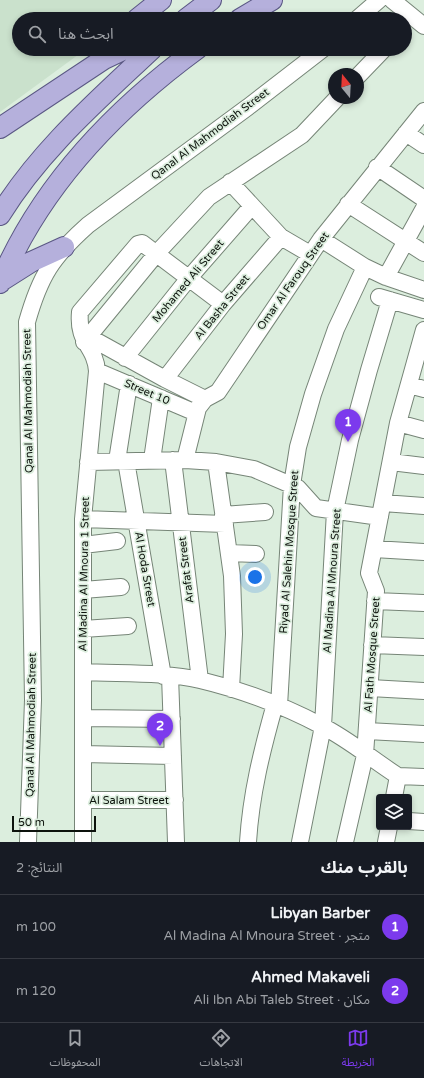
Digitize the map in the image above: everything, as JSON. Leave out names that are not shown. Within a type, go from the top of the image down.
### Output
[{"type":"main road","points":[[146,12],[161,0]]},
{"type":"main road","points":[[195,12],[211,0]]},
{"type":"main road","points":[[252,12],[272,0]]},
{"type":"main road","points":[[0,117],[86,56]]},
{"type":"main road","points":[[0,128],[110,56]]},
{"type":"main road","points":[[0,215],[24,180],[52,145],[145,56]]},
{"type":"main road","points":[[0,282],[27,230],[44,202],[81,153],[134,100],[188,56]]},
{"type":"main road","points":[[0,282],[31,262],[64,247]]},
{"type":"street","points":[[365,12],[379,0]]},
{"type":"street","points":[[392,0],[403,12]]},
{"type":"street","name":"Qanal Al Mahmodiah Street","points":[[28,842],[33,700],[27,322],[36,291],[49,266],[64,247],[88,225],[248,107],[314,56]]},
{"type":"street","points":[[364,70],[377,56]]},
{"type":"street","points":[[205,399],[86,340],[157,253],[209,197],[302,135],[331,104]]},
{"type":"street","name":"Omar Al Farouq Street","points":[[179,460],[198,408],[205,399],[218,392],[321,239],[377,168],[424,112]]},
{"type":"street","points":[[406,133],[424,145]]},
{"type":"street","points":[[377,168],[424,199]]},
{"type":"street","points":[[230,182],[281,237],[310,254]]},
{"type":"street","points":[[348,204],[424,253]]},
{"type":"street","name":"Mohamed Ali Street","points":[[125,358],[189,278],[252,206]]},
{"type":"street","points":[[386,277],[424,208]]},
{"type":"street","name":"Al Basha Street","points":[[165,379],[222,304],[281,237]]},
{"type":"street","points":[[321,239],[365,267],[386,277],[424,290]]},
{"type":"street","name":"Al Madina Al Mnoura 1 Street","points":[[83,842],[83,519],[98,371],[93,354],[79,324],[80,312],[138,244],[144,243],[157,253]]},
{"type":"street","points":[[157,253],[222,304]]},
{"type":"street","name":"Riyad Al Salehin Mosque Street","points":[[248,842],[250,811],[259,757],[277,705],[292,485],[298,447],[313,394],[336,329],[365,267]]},
{"type":"street","name":"Al Madina Al Mnoura Street","points":[[300,842],[323,726],[335,511],[354,426],[369,370],[385,299],[424,310]]},
{"type":"street","name":"Al Fath Mosque Street","points":[[345,842],[366,754],[375,601],[375,586],[369,573],[398,423],[424,334]]},
{"type":"street","name":"Street 10","points":[[98,371],[196,413]]},
{"type":"street","name":"Al Hoda Street","points":[[129,384],[122,461],[136,521],[167,676],[172,719],[176,842]]},
{"type":"street","points":[[408,385],[424,389]]},
{"type":"street","points":[[152,460],[161,398]]},
{"type":"street","points":[[398,423],[424,430]]},
{"type":"street","points":[[88,462],[152,460],[216,462],[254,469],[292,485],[298,488],[316,508],[335,511],[381,510],[424,506]]},
{"type":"street","name":"Arafat Street","points":[[179,460],[180,523],[200,680]]},
{"type":"street","points":[[216,462],[232,576],[234,634],[230,689]]},
{"type":"street","points":[[390,462],[424,466]]},
{"type":"street","points":[[83,519],[180,523],[224,519],[265,512]]},
{"type":"street","points":[[83,545],[117,541]]},
{"type":"street","points":[[374,549],[424,552]]},
{"type":"street","points":[[229,553],[256,554]]},
{"type":"street","points":[[83,590],[121,587]]},
{"type":"street","points":[[375,601],[424,604]]},
{"type":"street","points":[[83,629],[128,626]]},
{"type":"street","points":[[372,645],[424,647]]},
{"type":"street","points":[[83,672],[167,676],[200,680],[230,689],[277,705],[323,726],[398,776],[424,777]]},
{"type":"street","points":[[370,688],[424,690]]},
{"type":"street","points":[[83,718],[172,719]]},
{"type":"street","points":[[367,731],[424,734]]},
{"type":"street","points":[[83,754],[174,756]]},
{"type":"street","points":[[395,794],[398,776]]},
{"type":"street","name":"Al Salam Street","points":[[83,800],[175,800]]},
{"type":"street","points":[[412,821],[424,822]]},
{"type":"street","points":[[386,842],[388,830]]},
{"type":"shaded area","points":[[0,0],[149,0],[134,12],[12,12],[12,56],[76,56],[0,112]]},
{"type":"place","name":"Libyan Barber","points":[[348,442]]},
{"type":"place","name":"Ahmed Makaveli","points":[[160,746]]}]
